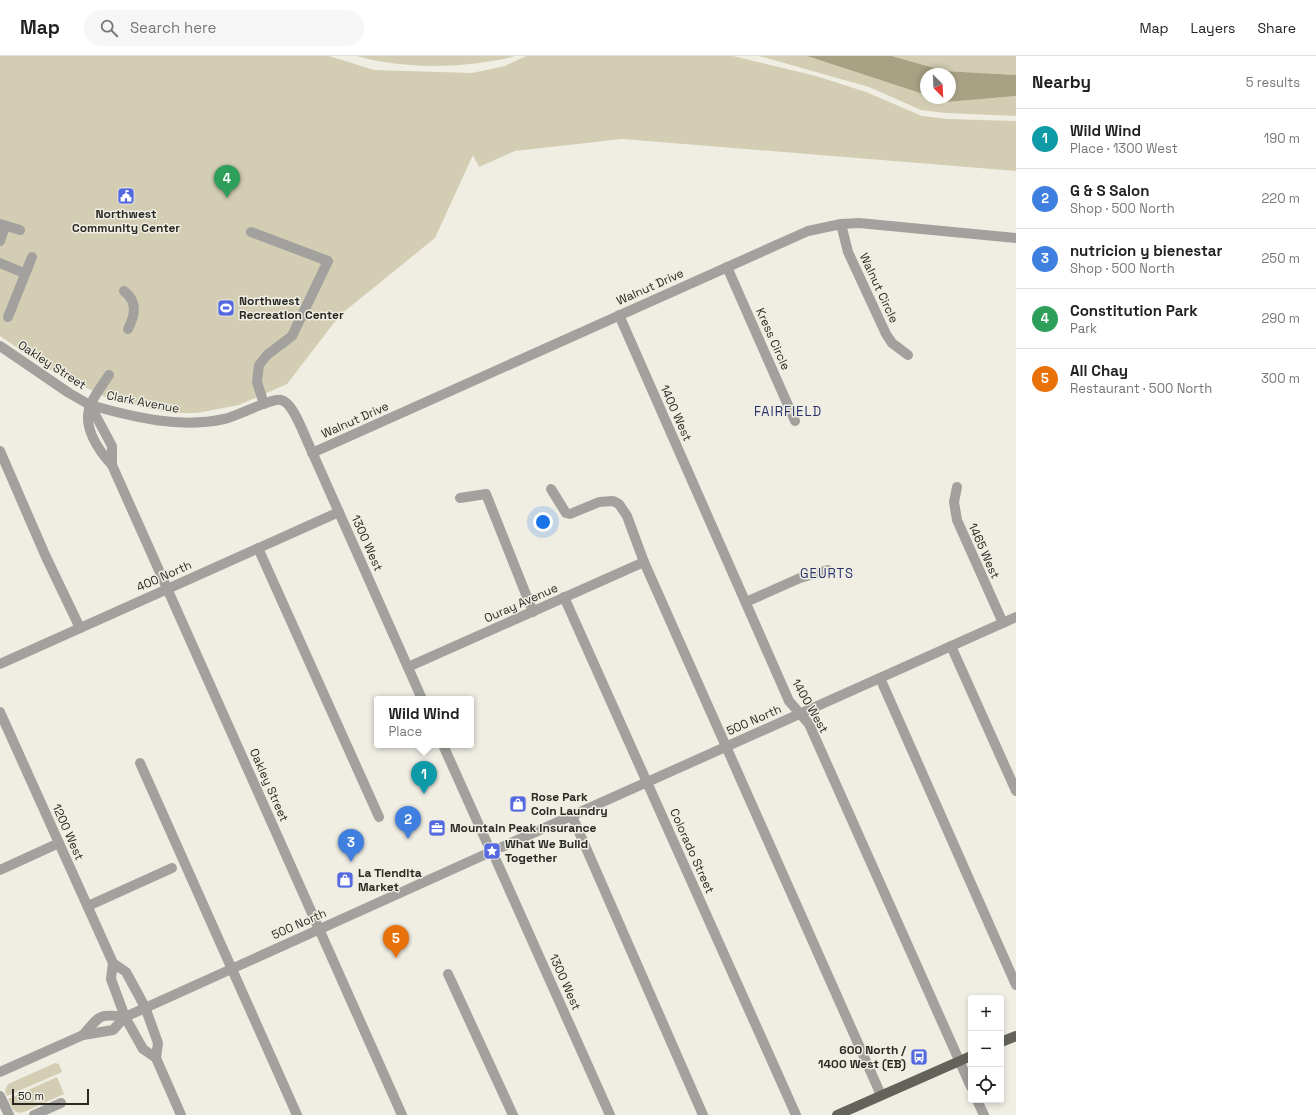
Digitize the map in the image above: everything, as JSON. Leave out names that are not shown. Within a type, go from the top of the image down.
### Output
[{"type":"main road","points":[[1004,1041],[1016,1036]]},
{"type":"main road","points":[[837,1115],[968,1057]]},
{"type":"street","name":"Walnut Drive","points":[[312,453],[808,231],[841,224],[877,224],[1016,238]]},
{"type":"street","name":"Walnut Circle","points":[[841,224],[848,252],[886,334],[892,343],[908,355]]},
{"type":"street","points":[[0,241],[2,225],[20,230]]},
{"type":"street","points":[[251,232],[328,261],[292,336],[267,355],[259,365],[257,382],[264,404]]},
{"type":"street","points":[[8,317],[32,257]]},
{"type":"street","points":[[0,263],[24,274]]},
{"type":"street","name":"Kress Circle","points":[[727,267],[796,421]]},
{"type":"street","points":[[124,291],[131,297],[135,305],[134,317],[128,330]]},
{"type":"street","name":"1400 West","points":[[619,315],[789,701],[812,731],[968,1080]]},
{"type":"street","name":"Oakley Street","points":[[0,346],[69,393],[90,405],[87,421],[101,452],[112,465],[402,1115]]},
{"type":"street","points":[[90,405],[109,374]]},
{"type":"street","name":"Clark Avenue","points":[[90,405],[126,415],[186,423],[225,419],[275,400],[283,400]]},
{"type":"street","name":"1300 West","points":[[283,400],[293,411],[421,696]]},
{"type":"street","points":[[0,451],[46,557],[80,628]]},
{"type":"street","name":"1465 West","points":[[956,486],[954,502],[957,520],[1003,623]]},
{"type":"street","points":[[551,489],[566,513],[570,514],[599,502],[613,501],[619,504],[627,516],[644,562],[881,1095]]},
{"type":"street","points":[[460,498],[486,494],[533,612]]},
{"type":"street","name":"400 North","points":[[0,664],[338,512]]},
{"type":"street","points":[[258,548],[379,817]]},
{"type":"street","name":"Ouray Avenue","points":[[408,667],[644,562]]},
{"type":"street","points":[[746,602],[800,578],[828,570]]},
{"type":"street","name":"Colorado Street","points":[[564,597],[796,1115]]},
{"type":"street","name":"500 North","points":[[502,847],[1016,617]]},
{"type":"street","points":[[951,646],[1016,791]]},
{"type":"street","points":[[880,678],[1016,985]]},
{"type":"street","name":"1200 West","points":[[0,712],[113,963],[111,979],[125,1017],[143,1049],[156,1058]]},
{"type":"street","points":[[444,748],[487,843]]},
{"type":"street","points":[[140,763],[233,968],[297,1115]]},
{"type":"street","points":[[572,816],[703,1115]]},
{"type":"street","points":[[496,842],[502,847],[502,855],[496,860],[488,860],[484,855],[483,849],[487,843],[496,842]]},
{"type":"street","points":[[0,870],[59,844]]},
{"type":"street","name":"500 North","points":[[0,1072],[82,1035],[114,1030],[125,1017],[484,855]]},
{"type":"street","name":"1300 West","points":[[496,860],[610,1115]]},
{"type":"street","points":[[88,906],[172,868]]},
{"type":"street","name":"1200 West","points":[[113,963],[126,972],[145,1008],[158,1043],[156,1058],[181,1115]]},
{"type":"street","points":[[448,974],[513,1115]]},
{"type":"street","name":"500 North","points":[[82,1035],[100,1017],[106,1014],[125,1017]]},
{"type":"street","points":[[0,1096],[9,1115]]},
{"type":"street","points":[[34,1115],[61,1103]]},
{"type":"street","points":[[978,1103],[984,1115]]},
{"type":"shaded area","points":[[0,56],[329,56],[374,70],[472,73],[505,66],[526,56],[733,56],[816,76],[866,92],[922,116],[948,119],[1016,121],[1016,171],[622,139],[515,151],[479,167],[473,155],[435,238],[340,315],[287,384],[239,405],[197,413],[171,413],[113,401],[47,368],[0,336]]},
{"type":"shaded area","points":[[356,56],[515,56],[479,63],[448,66],[417,66],[372,60]]},
{"type":"shaded area","points":[[759,56],[807,56],[920,93],[920,104],[956,104],[956,101],[1016,96],[1016,116],[946,113],[921,110],[869,87]]},
{"type":"shaded area","points":[[807,56],[892,56],[934,68],[920,68],[920,93]]},
{"type":"shaded area","points":[[892,56],[1016,56],[1016,75],[956,72],[956,68],[934,68]]},
{"type":"shaded area","points":[[956,72],[1016,75],[1016,96],[956,101]]},
{"type":"shaded area","points":[[55,1063],[59,1064],[62,1072],[7,1096],[5,1090],[8,1084]]},
{"type":"shaded area","points":[[57,1077],[64,1094],[21,1113],[14,1110],[8,1099]]},
{"type":"place","name":"Northwest Community Center","points":[[126,196]]},
{"type":"place","name":"Constitution Park","points":[[227,198]]},
{"type":"place","name":"Northwest Recreation Center","points":[[226,308]]},
{"type":"place","name":"Wild Wind","points":[[424,794]]},
{"type":"place","name":"Rose Park Coin Laundry","points":[[518,804]]},
{"type":"place","name":"Mountain Peak Insurance","points":[[437,828]]},
{"type":"place","name":"G & S Salon","points":[[408,839]]},
{"type":"place","name":"What We Build Together","points":[[492,851]]},
{"type":"place","name":"nutricion y bienestar","points":[[351,862]]},
{"type":"place","name":"La Tiendita Market","points":[[345,880]]},
{"type":"place","name":"All Chay","points":[[396,958]]},
{"type":"place","name":"600 North / 1400 West (EB)","points":[[919,1057]]},
{"type":"district","name":"FAIRFIELD","points":[[788,411]]},
{"type":"district","name":"GEURTS","points":[[827,573]]}]
